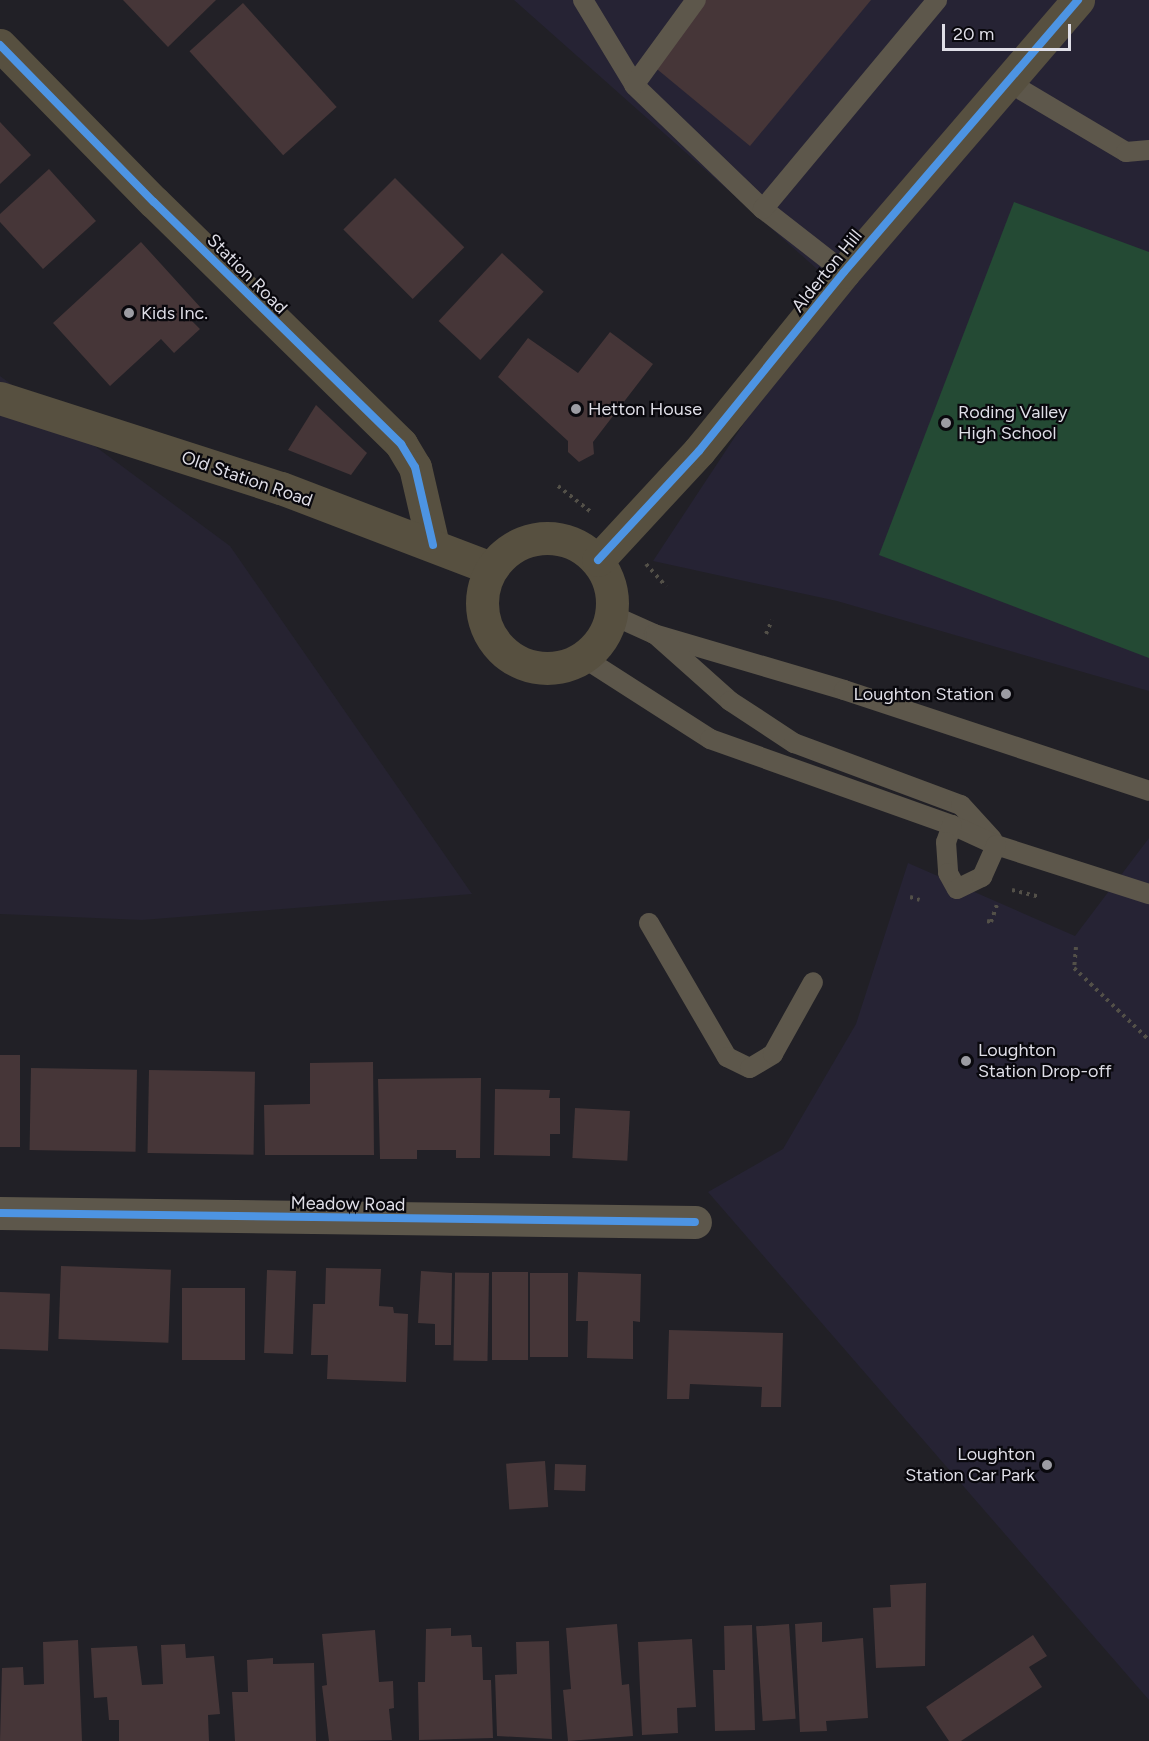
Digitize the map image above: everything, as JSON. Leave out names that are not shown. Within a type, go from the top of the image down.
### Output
[{"type":"street","name":"Alderton Hill","points":[[598,560],[699,451],[844,272],[1078,0]]},
{"type":"street","name":"Station Road","points":[[0,45],[162,211],[401,444],[421,487],[433,545]]},
{"type":"street","name":"Old Station Road","points":[[0,398],[280,488],[491,568]]},
{"type":"street","points":[[555,537],[579,545],[598,560],[611,586],[612,615],[602,640],[584,658],[560,667],[535,668],[512,658],[493,641],[483,617],[483,592],[491,568],[508,550],[530,539],[555,537]]},
{"type":"street","name":"Meadow Road","points":[[0,1213],[695,1222]]},
{"type":"lane","points":[[583,0],[634,85],[763,209],[844,272]]},
{"type":"lane","points":[[634,85],[696,0]]},
{"type":"lane","points":[[763,209],[937,0]]},
{"type":"lane","points":[[1008,82],[1126,152],[1149,150]]},
{"type":"lane","points":[[612,615],[654,634],[844,690],[1149,790]]},
{"type":"lane","points":[[654,634],[730,701],[794,743],[961,805],[996,845]]},
{"type":"lane","points":[[584,658],[710,739],[952,825],[996,845],[1146,891]]},
{"type":"lane","points":[[952,825],[946,842],[948,873],[957,889],[982,877],[996,845]]},
{"type":"lane","points":[[649,923],[727,1057],[750,1068],[773,1054],[813,982]]},
{"type":"path","points":[[765,634],[772,620]]},
{"type":"path","points":[[910,897],[920,900]]},
{"type":"path","points":[[1076,947],[1074,968],[1149,1040]]},
{"type":"shaded area","name":"Roding Valley High School","points":[[514,0],[1149,0],[1149,691],[837,601],[653,561],[835,285]]},
{"type":"shaded area","points":[[0,376],[230,546],[472,894],[142,920],[0,914]]},
{"type":"shaded area","name":"Loughton Station Car Park","points":[[1149,838],[1149,1700],[708,1192],[783,1149],[856,1024],[908,863],[1075,936]]},
{"type":"green space","points":[[1014,202],[1149,252],[1149,658],[879,555]]},
{"type":"building","points":[[123,0],[216,0],[168,47]]},
{"type":"building","points":[[705,0],[871,0],[750,146],[652,65]]},
{"type":"building","points":[[243,3],[337,107],[283,155],[189,51]]},
{"type":"building","points":[[0,122],[31,155],[0,184]]},
{"type":"building","points":[[49,169],[96,221],[43,269],[0,222],[0,214]]},
{"type":"building","points":[[395,178],[464,247],[413,299],[343,230]]},
{"type":"building","name":"Kids Inc.","points":[[141,242],[201,308],[189,318],[200,329],[174,353],[161,339],[110,386],[53,323]]},
{"type":"building","points":[[502,253],[544,292],[480,360],[439,321]]},
{"type":"building","name":"Hetton House","points":[[610,332],[653,364],[593,442],[594,454],[579,462],[568,452],[568,441],[498,377],[528,338],[578,373]]},
{"type":"building","points":[[316,405],[367,453],[351,475],[288,450]]},
{"type":"building","points":[[0,1055],[20,1055],[20,1147],[0,1147]]},
{"type":"building","points":[[373,1062],[374,1155],[265,1155],[264,1105],[310,1104],[310,1063]]},
{"type":"building","points":[[31,1068],[137,1070],[136,1152],[30,1150]]},
{"type":"building","points":[[149,1070],[255,1072],[254,1155],[148,1153]]},
{"type":"building","points":[[481,1078],[480,1158],[456,1158],[456,1150],[417,1150],[417,1159],[380,1159],[378,1079]]},
{"type":"building","points":[[495,1089],[550,1090],[549,1098],[560,1098],[560,1134],[550,1134],[550,1156],[494,1155]]},
{"type":"building","points":[[575,1108],[630,1111],[627,1161],[572,1158]]},
{"type":"building","points":[[61,1266],[171,1270],[168,1343],[58,1339]]},
{"type":"building","points":[[326,1268],[381,1269],[379,1306],[393,1307],[394,1313],[408,1314],[406,1382],[327,1379],[328,1355],[311,1355],[313,1304],[325,1304]]},
{"type":"building","points":[[267,1270],[296,1271],[293,1354],[264,1353]]},
{"type":"building","points":[[421,1271],[452,1273],[451,1345],[435,1345],[435,1324],[418,1323]]},
{"type":"building","points":[[455,1272],[489,1273],[487,1361],[453,1360]]},
{"type":"building","points":[[492,1272],[528,1272],[528,1360],[492,1360]]},
{"type":"building","points":[[578,1272],[641,1274],[640,1322],[633,1321],[633,1359],[587,1358],[588,1321],[576,1321]]},
{"type":"building","points":[[530,1273],[568,1273],[568,1357],[530,1357]]},
{"type":"building","points":[[182,1288],[245,1288],[245,1360],[182,1360]]},
{"type":"building","points":[[0,1292],[50,1294],[48,1351],[0,1349]]},
{"type":"building","points":[[669,1330],[783,1333],[781,1407],[761,1407],[762,1387],[690,1384],[689,1399],[667,1399]]},
{"type":"building","points":[[545,1461],[548,1507],[509,1510],[506,1464]]},
{"type":"building","points":[[555,1464],[586,1465],[585,1491],[554,1490]]},
{"type":"building","points":[[926,1583],[925,1666],[876,1668],[873,1608],[891,1607],[890,1585]]},
{"type":"building","points":[[822,1622],[822,1642],[863,1638],[868,1718],[826,1721],[827,1731],[800,1732],[795,1624]]},
{"type":"building","points":[[617,1624],[622,1685],[629,1684],[633,1736],[568,1741],[563,1690],[571,1689],[566,1628]]},
{"type":"building","points":[[789,1624],[796,1719],[763,1721],[756,1626]]},
{"type":"building","points":[[752,1625],[755,1730],[715,1731],[713,1670],[725,1670],[724,1626]]},
{"type":"building","points":[[451,1628],[451,1636],[471,1635],[472,1647],[482,1647],[483,1680],[491,1680],[493,1738],[419,1740],[418,1682],[425,1682],[426,1629]]},
{"type":"building","points":[[375,1630],[379,1682],[393,1681],[394,1708],[389,1709],[392,1740],[329,1741],[322,1686],[327,1685],[322,1634]]},
{"type":"building","points":[[1033,1635],[1047,1656],[1029,1667],[1042,1687],[961,1741],[949,1741],[926,1707]]},
{"type":"building","points":[[692,1639],[696,1707],[677,1708],[678,1733],[642,1735],[638,1642]]},
{"type":"building","points":[[78,1640],[82,1741],[0,1741],[2,1668],[23,1667],[24,1685],[44,1684],[43,1642]]},
{"type":"building","points":[[549,1641],[552,1739],[497,1736],[495,1675],[517,1674],[516,1642]]},
{"type":"building","points":[[185,1644],[186,1658],[214,1656],[220,1714],[208,1715],[209,1741],[119,1741],[119,1720],[109,1720],[107,1697],[94,1698],[91,1648],[137,1646],[142,1685],[163,1684],[161,1645]]},
{"type":"building","points":[[273,1658],[273,1664],[314,1663],[316,1741],[235,1741],[232,1692],[248,1692],[247,1660]]},
{"type":"cycle path","points":[[598,560],[699,451],[844,272],[1078,0]]},
{"type":"cycle path","points":[[0,45],[154,202],[401,444],[415,467],[433,545]]},
{"type":"cycle path","points":[[0,1213],[695,1222]]},
{"type":"place","name":"Kids Inc.","points":[[129,313]]},
{"type":"place","name":"Hetton House","points":[[576,409]]},
{"type":"place","name":"Roding Valley High School","points":[[946,423]]},
{"type":"place","name":"Loughton Station","points":[[1006,694]]},
{"type":"place","name":"Loughton Station Drop-off","points":[[966,1061]]},
{"type":"place","name":"Loughton Station Car Park","points":[[1047,1465]]}]
